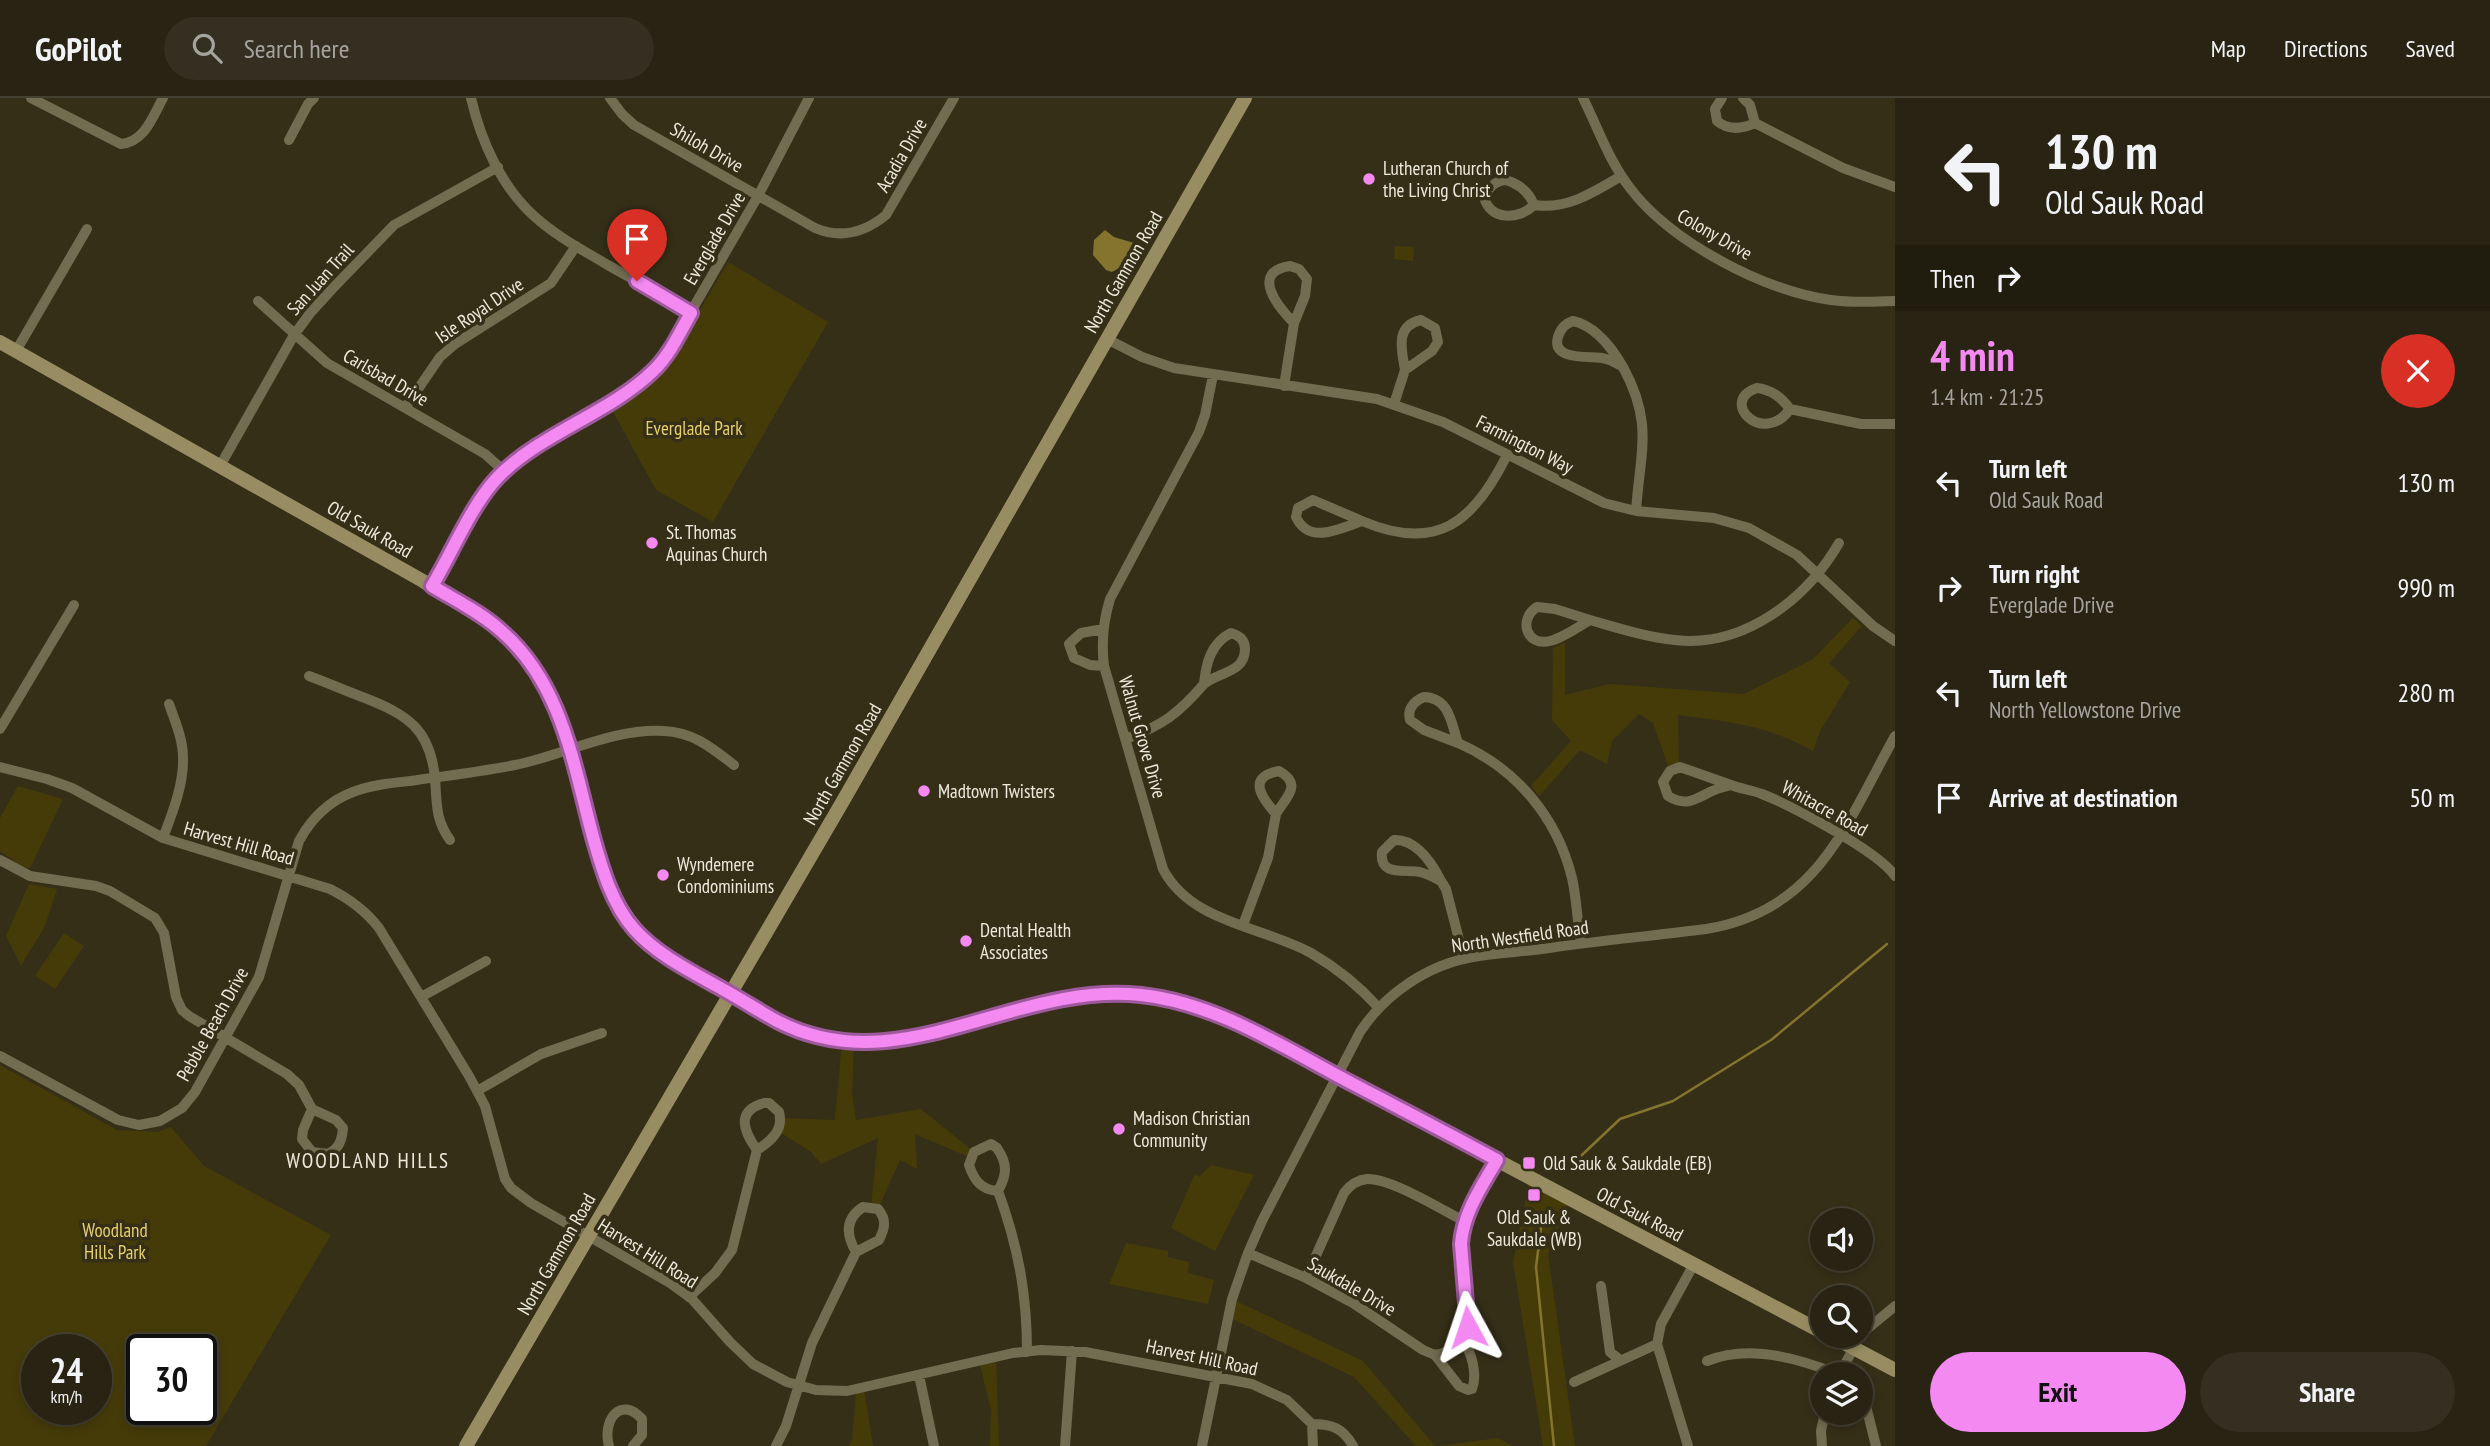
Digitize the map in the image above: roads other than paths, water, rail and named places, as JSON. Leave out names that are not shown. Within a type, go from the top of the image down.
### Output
[{"type":"street","points":[[31,98],[121,144],[136,140],[163,98]]},
{"type":"street","points":[[289,140],[314,98]]},
{"type":"street","points":[[471,98],[485,144],[521,202],[533,215],[576,246],[691,313]]},
{"type":"street","name":"Shiloh Drive","points":[[610,98],[634,125],[758,196]]},
{"type":"street","name":"Everglade Drive","points":[[432,586],[478,504],[504,471],[644,379],[663,360],[758,196],[809,98]]},
{"type":"street","name":"Acadia Drive","points":[[758,196],[824,232],[850,234],[869,228],[886,215],[894,204],[954,98]]},
{"type":"street","name":"North Gammon Road","points":[[466,1446],[843,801],[1245,98]]},
{"type":"street","name":"Colony Drive","points":[[1583,98],[1621,176],[1645,206],[1678,236],[1760,280],[1794,292],[1830,300],[1895,301]]},
{"type":"street","points":[[1722,98],[1715,109],[1715,116],[1722,125],[1737,129],[1755,123],[1843,168],[1895,187]]},
{"type":"street","points":[[1743,98],[1750,105],[1755,123]]},
{"type":"street","name":"San Juan Trail","points":[[220,466],[311,312],[394,225],[498,167]]},
{"type":"street","points":[[1534,205],[1531,197],[1519,186],[1506,180],[1493,184],[1484,197],[1489,209],[1507,216],[1523,213],[1534,205],[1547,206],[1578,200],[1621,176]]},
{"type":"street","points":[[16,351],[87,229]]},
{"type":"street","name":"Isle Royal Drive","points":[[405,408],[440,357],[455,344],[551,283],[576,246]]},
{"type":"street","points":[[1284,386],[1294,323],[1305,296],[1307,279],[1299,269],[1282,268],[1270,280],[1271,293],[1275,303],[1294,323]]},
{"type":"street","name":"Carlsbad Drive","points":[[258,301],[327,363],[485,454],[504,471]]},
{"type":"street","points":[[1394,404],[1405,370],[1401,345],[1403,334],[1415,321],[1427,321],[1438,334],[1436,347],[1405,370]]},
{"type":"street","points":[[1623,367],[1610,359],[1579,358],[1564,352],[1557,342],[1561,329],[1573,321],[1586,326],[1609,346],[1623,367],[1637,397],[1644,428],[1636,511]]},
{"type":"street","name":"Farmington Way","points":[[1107,339],[1157,363],[1213,375],[1377,399],[1394,404],[1435,418],[1594,499],[1636,511],[1714,518],[1749,528],[1784,546],[1873,626],[1895,640]]},
{"type":"street","name":"Old Sauk Road","points":[[0,342],[486,619],[520,649],[555,704],[598,856],[613,897],[623,913],[652,945],[778,1021],[810,1035],[866,1044],[910,1039],[1052,999],[1073,996],[1112,993],[1176,1001],[1217,1015],[1337,1076],[1352,1078],[1441,1130],[1810,1326]]},
{"type":"street","name":"Walnut Grove Drive","points":[[1213,375],[1199,432],[1110,599],[1103,629],[1104,666],[1163,869],[1177,891],[1199,907],[1311,953],[1354,982],[1379,1007]]},
{"type":"street","points":[[1790,409],[1776,421],[1762,425],[1746,417],[1741,406],[1751,390],[1766,389],[1784,401],[1790,409],[1861,425],[1895,424]]},
{"type":"street","points":[[1362,522],[1318,534],[1307,531],[1296,517],[1298,508],[1312,500],[1383,531],[1404,535],[1441,531],[1457,522],[1478,503],[1507,455]]},
{"type":"street","points":[[1590,620],[1553,641],[1545,642],[1531,638],[1525,624],[1530,612],[1537,607],[1555,610],[1590,620],[1639,634],[1675,640],[1715,638],[1748,628],[1770,617],[1818,574],[1839,543]]},
{"type":"street","points":[[0,729],[74,605]]},
{"type":"street","points":[[1103,629],[1081,633],[1069,644],[1070,652],[1081,663],[1104,666]]},
{"type":"street","points":[[1126,739],[1166,722],[1204,684],[1236,668],[1245,648],[1239,636],[1228,634],[1218,640],[1205,673],[1204,684]]},
{"type":"street","points":[[309,676],[388,707],[406,717],[424,737],[435,777],[440,827],[450,840]]},
{"type":"street","points":[[1458,743],[1448,709],[1443,703],[1434,697],[1416,700],[1410,709],[1410,720],[1424,730],[1458,743],[1501,767],[1520,784],[1544,813],[1563,850],[1572,878],[1580,943]]},
{"type":"street","points":[[163,838],[184,760],[183,748],[169,704]]},
{"type":"street","name":"Pebble Beach Drive","points":[[0,1056],[118,1120],[139,1125],[160,1121],[182,1108],[195,1092],[263,967],[299,841],[325,808],[352,792],[368,787],[518,764],[629,734],[664,731],[690,735],[734,765]]},
{"type":"street","name":"North Westfield Road","points":[[1202,1446],[1232,1299],[1248,1253],[1360,1032],[1379,1007],[1400,988],[1420,976],[1464,959],[1715,927],[1759,914],[1795,891],[1808,879],[1839,835],[1895,736]]},
{"type":"street","name":"Harvest Hill Road","points":[[0,767],[72,788],[163,838],[330,888],[348,897],[365,911],[379,928],[477,1091],[489,1120],[501,1170],[511,1188],[531,1203],[670,1283],[689,1297],[753,1364],[775,1377],[816,1390],[847,1391],[1027,1352],[1072,1351],[1115,1356],[1266,1389],[1287,1400],[1311,1424],[1336,1427],[1353,1446]]},
{"type":"street","name":"Whitacre Road","points":[[1731,785],[1688,803],[1668,796],[1663,782],[1670,771],[1680,768],[1761,793],[1871,853],[1895,876]]},
{"type":"street","points":[[1243,925],[1268,859],[1276,814]]},
{"type":"street","points":[[1441,881],[1423,873],[1389,870],[1384,864],[1382,852],[1394,840],[1405,841],[1428,858],[1446,889],[1464,959]]},
{"type":"street","points":[[0,860],[30,876],[103,889],[155,918],[164,933],[179,1004],[188,1016],[287,1074],[299,1085],[312,1109],[336,1120],[343,1128],[340,1145],[328,1154],[313,1152],[302,1139],[312,1109]]},
{"type":"street","points":[[421,997],[485,961]]},
{"type":"street","points":[[477,1091],[541,1054],[602,1033]]},
{"type":"street","points":[[689,1297],[715,1273],[733,1250],[758,1150],[775,1137],[780,1125],[779,1112],[769,1103],[756,1105],[751,1109],[744,1123],[747,1136],[758,1150]]},
{"type":"street","points":[[998,1191],[978,1184],[969,1165],[974,1152],[985,1145],[998,1148],[1006,1167],[998,1191],[1019,1258],[1027,1352]]},
{"type":"street","points":[[1463,1339],[1474,1369],[1475,1382],[1468,1390],[1459,1386],[1435,1355],[1453,1349],[1463,1339],[1468,1327],[1461,1244],[1464,1222],[1497,1160]]},
{"type":"street","points":[[1306,1278],[1344,1193],[1360,1181],[1370,1179],[1390,1184],[1464,1222]]},
{"type":"street","points":[[776,1446],[786,1426],[812,1343],[856,1252],[872,1246],[883,1232],[884,1217],[878,1209],[863,1207],[850,1220],[849,1235],[856,1252]]},
{"type":"street","name":"Saukdale Drive","points":[[1248,1253],[1306,1278],[1371,1314],[1405,1339],[1435,1355]]},
{"type":"street","points":[[1688,1446],[1657,1344],[1661,1324],[1694,1264]]},
{"type":"street","points":[[1601,1286],[1610,1352],[1620,1360]]},
{"type":"street","points":[[1873,1326],[1895,1306]]},
{"type":"street","points":[[1574,1382],[1657,1344]]},
{"type":"street","points":[[1868,1348],[1895,1370]]},
{"type":"street","points":[[1065,1446],[1072,1351]]},
{"type":"street","points":[[1707,1360],[1734,1352],[1810,1363]]},
{"type":"street","points":[[919,1375],[934,1446]]},
{"type":"street","points":[[610,1446],[607,1427],[618,1411],[625,1409],[636,1412],[642,1419],[642,1435],[633,1446]]},
{"type":"street","points":[[1311,1424],[1313,1446]]},
{"type":"street","points":[[1822,1425],[1822,1446]]},
{"type":"street","points":[[1871,1425],[1876,1446]]},
{"type":"waterway","points":[[1565,1171],[1620,1119],[1673,1101],[1771,1040],[1887,944]]},
{"type":"waterway","points":[[1543,1212],[1536,1267],[1554,1446]]},
{"type":"place","name":"Lutheran Church of the Living Christ","points":[[1369,179]]},
{"type":"place","name":"St. Thomas Aquinas Church","points":[[652,543]]},
{"type":"place","name":"Madtown Twisters","points":[[924,791]]},
{"type":"place","name":"Wyndemere Condominiums","points":[[663,875]]},
{"type":"place","name":"Dental Health Associates","points":[[966,941]]},
{"type":"place","name":"Madison Christian Community","points":[[1119,1129]]},
{"type":"place","name":"Old Sauk & Saukdale (EB)","points":[[1529,1163]]},
{"type":"place","name":"Old Sauk & Saukdale (WB)","points":[[1534,1195]]},
{"type":"district","name":"WOODLAND HILLS","points":[[368,1161]]},
{"type":"park label","name":"Everglade Park","points":[[694,428]]},
{"type":"park label","name":"Woodland Hills Park","points":[[115,1241]]}]
